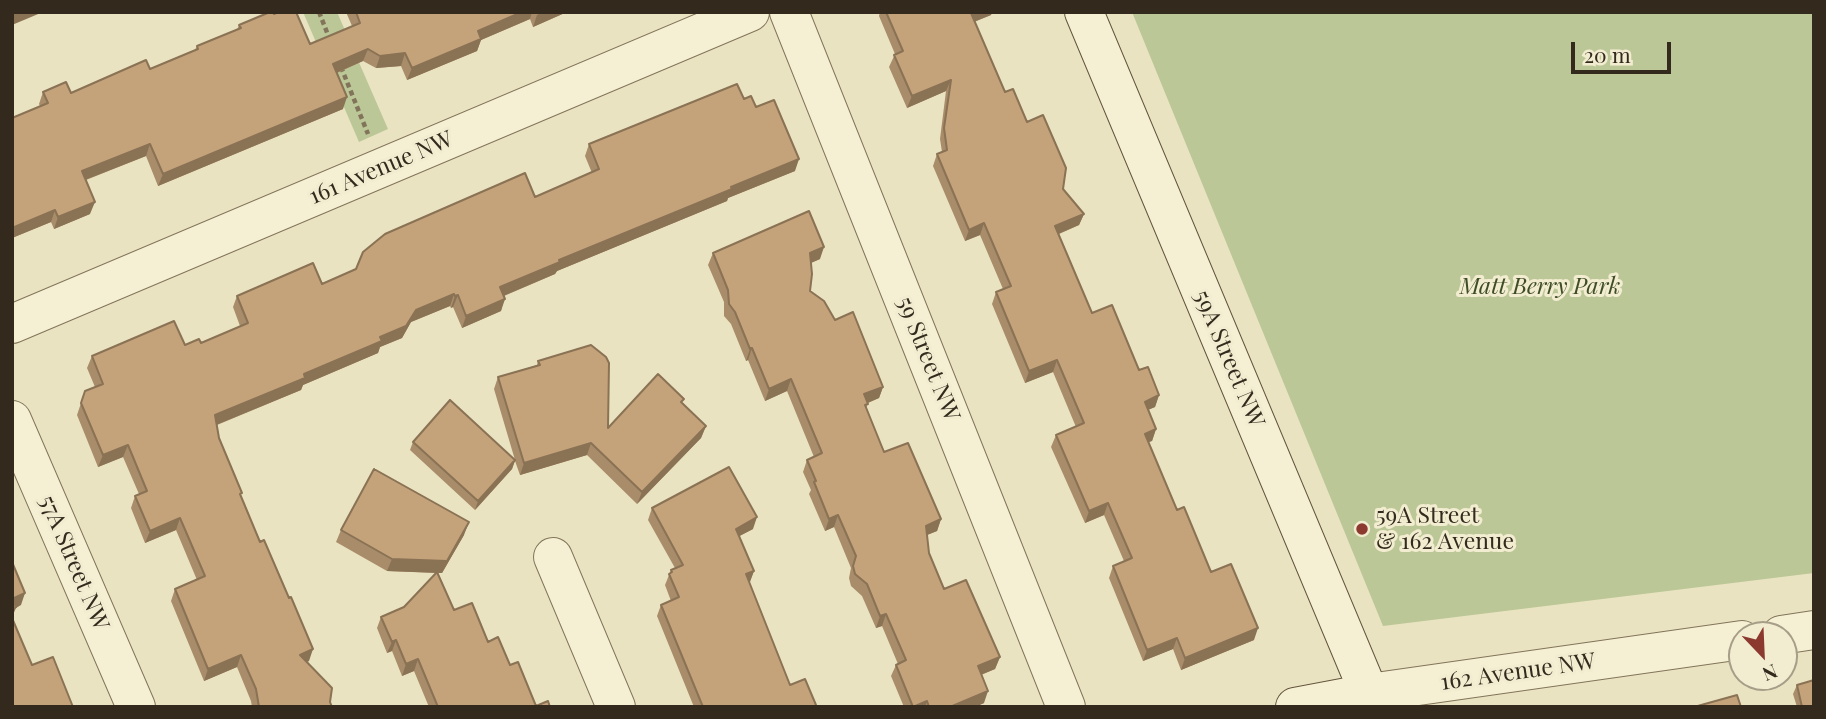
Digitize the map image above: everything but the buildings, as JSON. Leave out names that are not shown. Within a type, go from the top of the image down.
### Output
[{"type":"street","name":"161 Avenue NW","points":[[12,324],[750,12]]},
{"type":"street","name":"59 Street NW","points":[[789,12],[1066,707]]},
{"type":"street","name":"59A Street NW","points":[[1084,12],[1369,700]]},
{"type":"street","name":"57A Street NW","points":[[12,420],[136,707]]},
{"type":"street","points":[[553,557],[616,707]]},
{"type":"street","name":"162 Avenue NW","points":[[1295,707],[1369,700],[1728,642]]},
{"type":"path","points":[[319,12],[334,51]]},
{"type":"path","points":[[340,64],[382,167]]},
{"type":"green space","points":[[303,12],[337,12],[388,129],[359,142]]},
{"type":"green space","name":"Matt Berry Park","points":[[1132,12],[1814,12],[1814,573],[1383,626]]},
{"type":"place","name":"59A Street & 162 Avenue","points":[[1362,529]]}]
